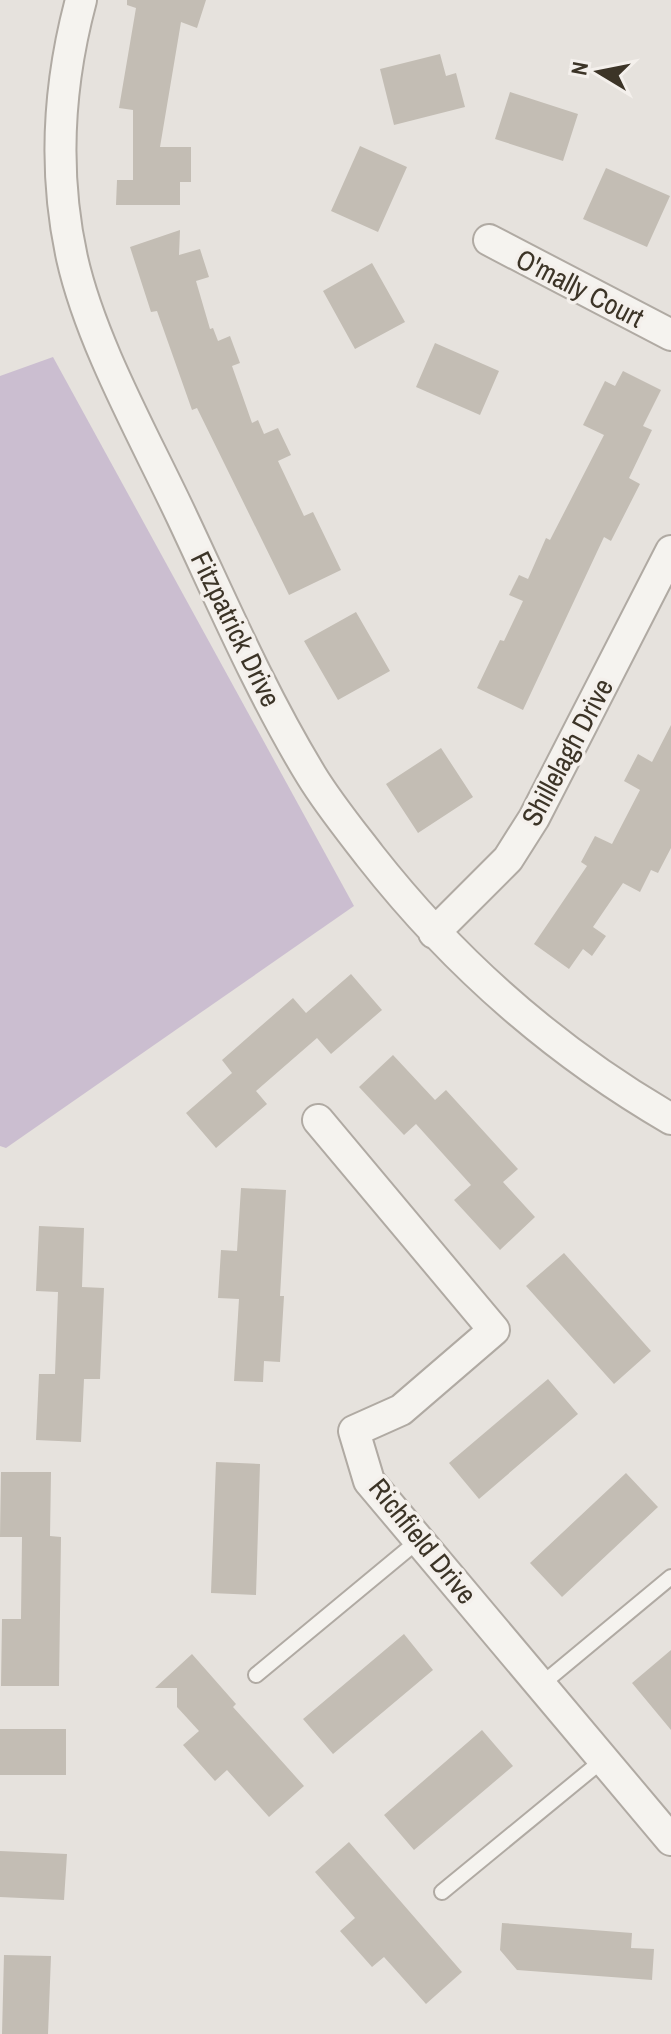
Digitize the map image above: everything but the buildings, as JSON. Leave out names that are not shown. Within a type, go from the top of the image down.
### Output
[{"type":"street","name":"Fitzpatrick Drive","points":[[81,0],[70,42],[61,100],[59,158],[72,260],[87,307],[115,374],[268,699],[313,778],[377,865],[434,933],[526,1019],[631,1096],[671,1119]]},
{"type":"street","name":"O'mally Court","points":[[489,240],[671,335]]},
{"type":"street","name":"Shillelagh Drive","points":[[434,933],[508,859],[534,818],[671,551]]},
{"type":"street","name":"Richfield Drive","points":[[318,1120],[494,1330],[401,1410],[354,1431],[369,1481],[671,1840]]},
{"type":"lane","points":[[256,1675],[419,1540]]},
{"type":"lane","points":[[542,1684],[671,1577]]},
{"type":"lane","points":[[442,1892],[604,1758]]},
{"type":"shaded area","points":[[53,357],[354,906],[6,1148],[0,1146],[0,376]]}]
